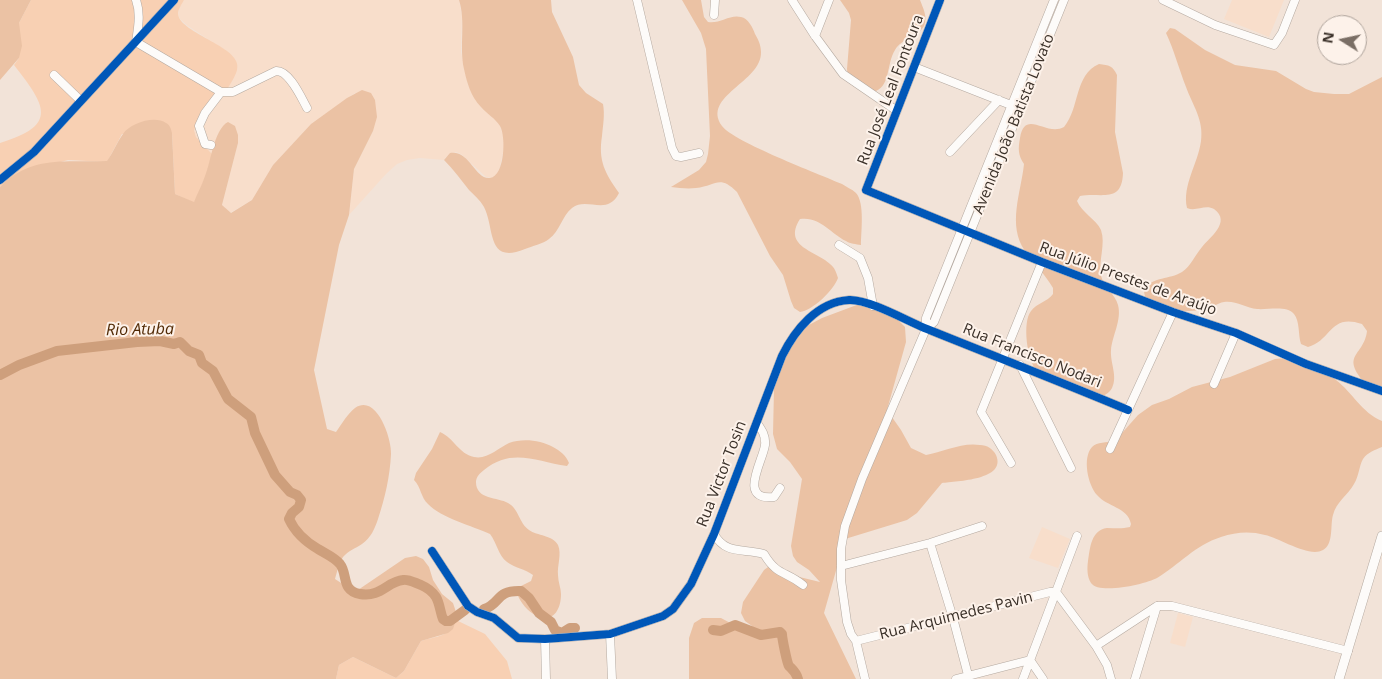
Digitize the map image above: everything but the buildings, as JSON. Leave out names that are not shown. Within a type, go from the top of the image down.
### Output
[{"type":"main road","points":[[1338,679],[1382,536]]},
{"type":"street","points":[[136,0],[139,16],[136,42]]},
{"type":"street","points":[[0,180],[34,152],[174,0]]},
{"type":"street","points":[[637,0],[672,148],[676,156],[681,157],[699,153]]},
{"type":"street","points":[[714,15],[715,0]]},
{"type":"street","points":[[792,0],[814,36],[843,74],[897,111]]},
{"type":"street","points":[[814,36],[829,0]]},
{"type":"street","name":"Rua José Leal Fontoura","points":[[866,190],[940,0]]},
{"type":"street","name":"Avenida João Batista Lovato","points":[[865,679],[856,641],[851,634],[847,622],[843,599],[841,548],[845,526],[862,479],[926,329],[934,322],[1012,106],[1054,0]]},
{"type":"street","name":"Avenida João Batista Lovato","points":[[966,231],[1020,109],[1064,0]]},
{"type":"street","points":[[1163,0],[1215,25],[1274,44],[1282,32],[1295,0]]},
{"type":"street","points":[[136,42],[221,92],[233,92],[281,70],[291,81],[308,108]]},
{"type":"street","points":[[914,67],[1020,109]]},
{"type":"street","points":[[54,75],[81,101]]},
{"type":"street","points":[[211,145],[205,144],[199,126],[205,113],[221,92]]},
{"type":"street","points":[[950,152],[999,100]]},
{"type":"street","name":"Rua Júlio Prestes de Araújo","points":[[866,190],[1042,262],[1173,312],[1236,333],[1306,364],[1382,391]]},
{"type":"street","points":[[839,245],[860,258],[868,278],[873,306]]},
{"type":"street","points":[[1011,463],[981,412],[1042,262]]},
{"type":"street","name":"Rua Victor Tosin","points":[[432,550],[468,606],[477,612],[494,618],[518,638],[545,639],[610,634],[662,616],[676,606],[691,584],[714,534],[782,356],[791,339],[802,325],[824,308],[837,302],[850,300],[873,306],[926,329]]},
{"type":"street","points":[[1110,449],[1173,312]]},
{"type":"street","name":"Rua Francisco Nodari","points":[[926,329],[1003,358],[1128,410]]},
{"type":"street","points":[[1214,384],[1236,333]]},
{"type":"street","points":[[1020,365],[1071,468]]},
{"type":"street","points":[[757,423],[764,433],[765,444],[753,482],[754,488],[759,494],[767,498],[774,497],[780,488]]},
{"type":"street","points":[[841,566],[930,543],[982,526]]},
{"type":"street","points":[[714,534],[719,543],[727,548],[764,554],[778,572],[803,585]]},
{"type":"street","points":[[1023,679],[1077,536]]},
{"type":"street","points":[[930,543],[953,618],[968,676]]},
{"type":"street","points":[[1056,592],[1096,646],[1107,665],[1111,679]]},
{"type":"street","name":"Rua Arquimedes Pavin","points":[[856,641],[1056,592]]},
{"type":"street","points":[[1096,646],[1157,606],[1172,606],[1348,651]]},
{"type":"street","points":[[1136,679],[1157,606]]},
{"type":"street","points":[[610,634],[612,679]]},
{"type":"street","points":[[545,639],[546,679]]},
{"type":"street","points":[[956,679],[1030,660]]},
{"type":"street","points":[[1030,660],[1043,679]]},
{"type":"shaded area","points":[[0,0],[31,0],[19,23],[22,46],[19,58],[0,80]]},
{"type":"shaded area","points":[[31,0],[184,0],[178,12],[181,21],[231,54],[237,62],[237,70],[233,79],[219,101],[194,130],[196,137],[212,154],[206,176],[194,203],[175,194],[172,133],[122,134],[107,162],[68,160],[17,174],[0,187],[0,143],[32,129],[39,121],[41,112],[33,92],[14,65],[19,58],[19,23]]},
{"type":"shaded area","points":[[184,0],[459,0],[462,16],[461,52],[468,85],[482,108],[500,126],[503,134],[504,148],[499,171],[491,178],[486,177],[461,154],[456,152],[444,160],[420,158],[407,160],[397,164],[386,174],[349,215],[354,169],[373,131],[355,93],[311,124],[273,165],[252,200],[230,213],[222,205],[238,143],[218,133],[212,154],[196,137],[194,130],[226,51],[180,19],[178,15],[179,8]]},
{"type":"shaded area","points":[[459,0],[551,0],[552,12],[573,57],[579,85],[586,93],[603,104],[602,160],[606,173],[619,193],[609,204],[584,204],[572,208],[549,239],[541,244],[512,253],[504,252],[498,248],[494,242],[484,207],[444,160],[450,153],[457,153],[463,156],[480,175],[490,178],[495,176],[499,170],[503,155],[503,138],[500,126],[483,109],[472,94],[464,69],[462,17]]},
{"type":"shaded area","points":[[682,0],[701,0],[704,17],[708,22],[717,22],[737,16],[744,18],[752,26],[760,45],[759,63],[725,97],[719,106],[718,115],[722,126],[730,133],[759,149],[842,184],[856,193],[859,198],[862,210],[861,245],[840,238],[813,220],[800,219],[795,236],[798,242],[832,266],[838,278],[822,299],[805,311],[800,312],[794,308],[783,275],[770,256],[737,192],[726,183],[721,182],[693,188],[671,187],[699,170],[706,162],[710,136],[706,49],[701,33]]},
{"type":"shaded area","points":[[840,0],[920,0],[924,9],[924,26],[895,50],[883,86],[879,90],[873,92],[848,77],[851,20],[849,13]]},
{"type":"shaded area","points":[[1232,0],[1284,0],[1269,37],[1224,19]]},
{"type":"shaded area","points":[[1170,28],[1175,29],[1205,50],[1235,65],[1276,71],[1314,92],[1349,94],[1382,77],[1382,394],[1374,391],[1363,381],[1354,365],[1354,360],[1362,346],[1367,331],[1362,324],[1343,322],[1332,329],[1316,344],[1308,347],[1301,344],[1296,317],[1291,311],[1277,308],[1257,309],[1228,302],[1200,310],[1185,311],[1155,305],[1146,298],[1144,289],[1152,282],[1182,272],[1188,267],[1217,230],[1221,219],[1219,214],[1211,208],[1187,208],[1188,183],[1199,150],[1202,133],[1197,113],[1166,33]]},
{"type":"shaded area","points":[[1099,64],[1110,66],[1117,75],[1115,132],[1123,173],[1122,183],[1114,193],[1109,195],[1080,196],[1077,201],[1101,230],[1103,241],[1100,264],[1101,276],[1104,284],[1117,301],[1119,311],[1111,350],[1114,383],[1109,392],[1097,398],[1037,371],[1034,366],[1028,351],[1026,332],[1028,316],[1033,308],[1053,294],[1053,288],[1025,251],[1017,231],[1016,220],[1024,164],[1019,149],[1023,129],[1026,125],[1031,124],[1050,129],[1064,127],[1073,111],[1085,76]]},
{"type":"shaded area","points":[[362,90],[371,93],[375,100],[377,117],[373,131],[354,169],[349,215],[339,245],[314,370],[327,429],[336,432],[355,408],[363,405],[370,407],[382,420],[389,439],[391,454],[385,495],[374,529],[365,542],[343,557],[335,579],[355,592],[405,558],[416,556],[423,559],[442,594],[453,603],[456,620],[453,629],[448,633],[421,641],[404,671],[396,678],[353,657],[339,665],[336,679],[0,679],[0,187],[12,176],[37,165],[64,161],[107,161],[126,130],[143,121],[156,120],[167,124],[172,132],[175,194],[194,202],[207,170],[216,138],[219,131],[228,122],[235,126],[238,135],[238,143],[222,205],[231,213],[252,200],[273,165],[311,124],[347,98]]},
{"type":"shaded area","points":[[862,303],[897,319],[905,327],[906,342],[887,410],[911,448],[926,455],[959,446],[983,445],[996,455],[997,463],[994,470],[979,478],[942,483],[917,513],[907,520],[845,539],[824,613],[856,679],[689,679],[689,638],[694,623],[702,618],[721,618],[760,639],[741,613],[743,602],[764,570],[768,567],[776,568],[783,573],[820,582],[809,570],[797,562],[793,556],[791,546],[802,479],[790,462],[777,449],[773,434],[774,389],[778,369],[793,337],[807,326],[822,318]]},
{"type":"shaded area","points":[[1286,358],[1331,376],[1368,413],[1382,421],[1382,447],[1369,453],[1363,459],[1354,484],[1335,510],[1330,539],[1326,547],[1317,552],[1302,550],[1265,535],[1238,533],[1221,537],[1203,545],[1157,578],[1133,585],[1112,588],[1103,588],[1091,583],[1087,569],[1094,536],[1102,529],[1127,528],[1131,524],[1126,514],[1101,499],[1094,491],[1087,471],[1087,458],[1092,447],[1099,443],[1114,442],[1138,415],[1152,405],[1169,399],[1192,387],[1230,377],[1275,359]]},
{"type":"shaded area","points":[[440,432],[464,453],[474,457],[483,457],[509,443],[525,440],[537,441],[548,445],[564,455],[568,460],[567,466],[535,459],[505,459],[494,463],[484,470],[476,480],[477,488],[483,495],[508,503],[515,509],[523,524],[529,530],[549,537],[558,545],[560,552],[558,580],[561,600],[558,610],[552,616],[543,618],[537,616],[522,604],[517,594],[519,587],[531,581],[533,575],[504,559],[490,534],[441,513],[424,499],[414,480],[416,473],[432,449]]},
{"type":"shaded area","points":[[1042,527],[1070,539],[1058,568],[1029,558]]},
{"type":"shaded area","points":[[1178,613],[1193,617],[1185,647],[1170,643]]},
{"type":"shaded area","points":[[456,620],[485,634],[507,661],[512,679],[336,679],[339,665],[353,657],[396,678],[404,671],[421,641],[447,633]]},
{"type":"waterway","name":"Rio Atuba","points":[[0,375],[19,365],[57,351],[137,342],[160,341],[174,344],[180,342],[189,351],[199,355],[202,363],[213,371],[228,399],[251,417],[255,433],[275,475],[290,492],[297,495],[301,500],[299,507],[292,513],[289,519],[291,524],[305,540],[333,557],[340,564],[347,586],[350,589],[367,595],[378,592],[398,581],[407,580],[423,586],[433,593],[443,619],[446,621],[450,621],[465,610]]},
{"type":"waterway","name":"Rio Atuba","points":[[484,609],[493,604],[502,595],[513,591],[521,591],[529,598],[539,613],[551,622],[555,630],[562,633],[570,628],[575,628]]},
{"type":"waterway","name":"Rio Atuba","points":[[713,630],[721,631],[735,625],[761,635],[780,632],[788,664],[798,679]]},
{"type":"cycle path","points":[[0,180],[34,152],[174,0]]},
{"type":"cycle path","points":[[940,0],[866,190],[1042,262],[1173,312],[1236,333],[1306,364],[1382,391]]},
{"type":"cycle path","points":[[432,551],[468,606],[477,612],[494,618],[518,638],[545,639],[610,634],[663,616],[673,609],[691,584],[714,534],[787,346],[808,319],[827,306],[837,302],[849,300],[867,303],[1128,410]]}]
